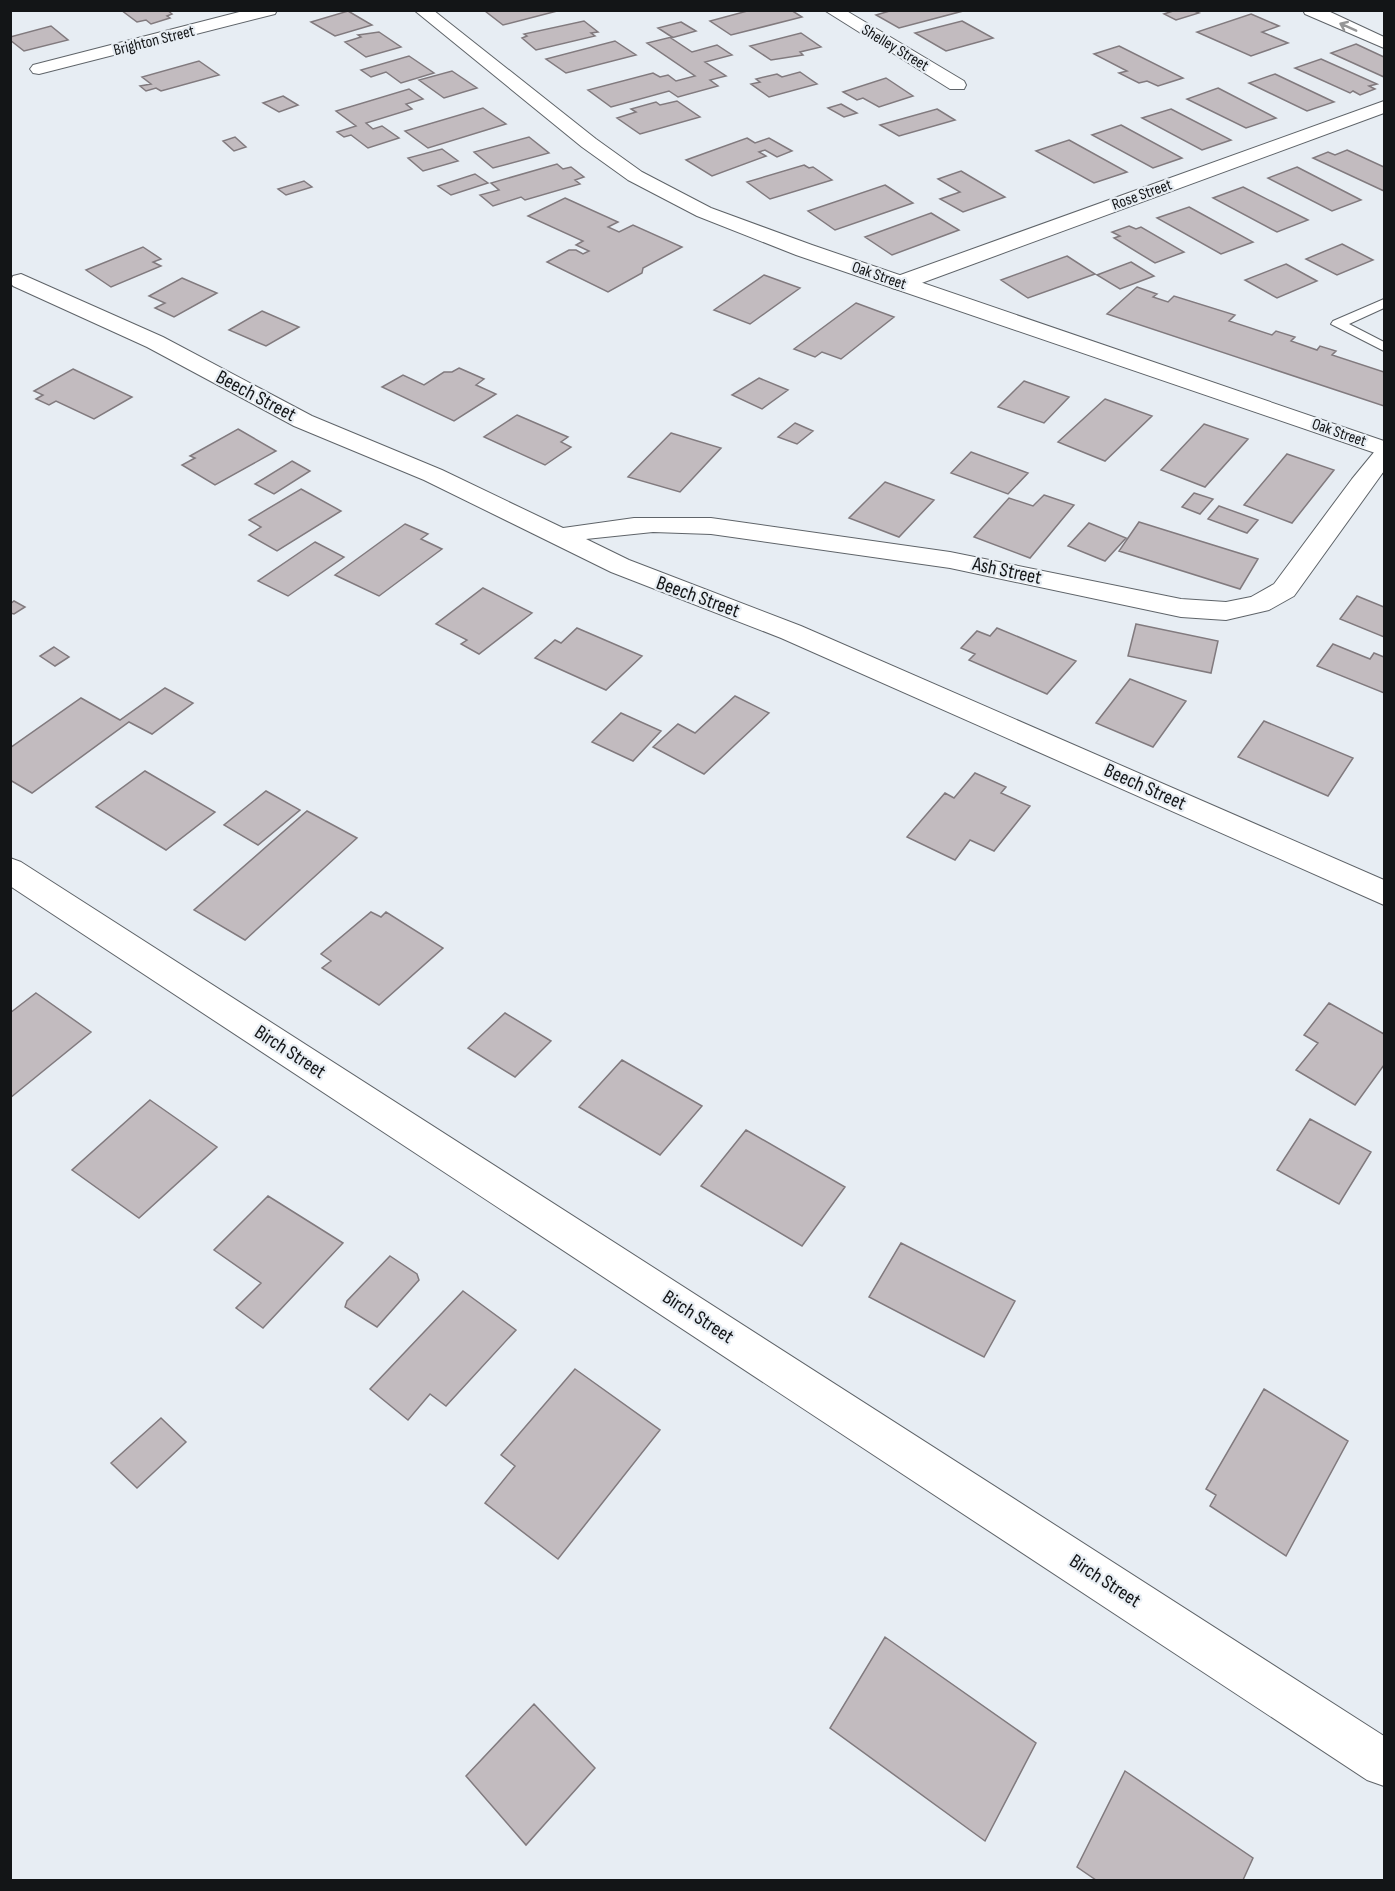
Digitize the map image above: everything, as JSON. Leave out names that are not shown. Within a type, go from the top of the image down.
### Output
[{"type":"street","name":"Brighton Street","points":[[39,69],[269,10]]},
{"type":"street","name":"Oak Street","points":[[422,10],[589,143],[656,189],[728,222],[1384,449]]},
{"type":"street","name":"Shelley Street","points":[[832,10],[957,85]]},
{"type":"street","points":[[1311,10],[1384,43]]},
{"type":"street","name":"Rose Street","points":[[900,282],[1384,107]]},
{"type":"street","name":"Beech Street","points":[[21,282],[155,342],[303,421],[433,475],[661,584],[802,637],[1384,893]]},
{"type":"street","name":"Ash Street","points":[[559,537],[621,525],[669,523],[711,526],[950,560],[1181,608],[1226,611],[1259,604],[1284,590],[1384,456]]},
{"type":"street","name":"Birch Street","points":[[10,870],[1384,1763]]},
{"type":"lane","points":[[1384,303],[1338,324],[1384,347]]},
{"type":"building","points":[[121,10],[167,10],[172,14],[167,16],[170,18],[151,24],[146,20],[137,22]]},
{"type":"building","points":[[561,10],[503,25],[485,11]]},
{"type":"building","points":[[751,10],[791,10],[802,17],[731,35],[710,21]]},
{"type":"building","points":[[893,10],[963,11],[899,28],[876,15]]},
{"type":"building","points":[[1176,10],[1192,10],[1199,13],[1176,20],[1164,14]]},
{"type":"building","points":[[348,11],[372,25],[335,36],[311,22]]},
{"type":"building","points":[[1251,14],[1279,26],[1262,32],[1288,43],[1251,56],[1197,32]]},
{"type":"building","points":[[584,21],[598,32],[591,33],[595,36],[536,50],[522,38],[527,36],[524,34]]},
{"type":"building","points":[[962,21],[993,38],[946,51],[915,33]]},
{"type":"building","points":[[681,22],[696,31],[671,38],[692,52],[717,45],[732,55],[705,62],[726,76],[710,80],[718,86],[678,97],[669,91],[611,107],[588,90],[653,73],[660,77],[668,75],[676,81],[695,76],[647,43],[672,37],[658,28]]},
{"type":"building","points":[[51,26],[68,40],[24,51],[10,40],[10,37]]},
{"type":"building","points":[[379,32],[401,47],[366,57],[345,42],[361,37],[358,35]]},
{"type":"building","points":[[801,33],[821,47],[800,52],[803,55],[771,60],[750,46]]},
{"type":"building","points":[[615,41],[636,55],[566,73],[546,59]]},
{"type":"building","points":[[1356,44],[1384,57],[1384,77],[1331,53]]},
{"type":"building","points":[[1119,46],[1183,78],[1158,86],[1147,81],[1139,83],[1119,73],[1127,71],[1094,54]]},
{"type":"building","points":[[409,56],[434,73],[401,83],[386,72],[371,77],[361,70]]},
{"type":"building","points":[[1321,59],[1377,84],[1369,86],[1375,89],[1360,95],[1353,91],[1350,93],[1295,68]]},
{"type":"building","points":[[199,61],[219,75],[161,91],[156,88],[146,91],[140,86],[151,84],[142,77]]},
{"type":"building","points":[[452,71],[477,88],[444,98],[419,80]]},
{"type":"building","points":[[800,72],[817,84],[769,97],[751,84],[760,82],[756,79],[777,74],[782,77]]},
{"type":"building","points":[[1275,74],[1334,102],[1307,111],[1249,83]]},
{"type":"building","points":[[886,78],[913,96],[879,107],[863,98],[857,100],[843,92]]},
{"type":"building","points":[[1218,88],[1276,118],[1246,128],[1187,99]]},
{"type":"building","points":[[409,89],[423,99],[406,104],[412,109],[366,123],[373,129],[382,126],[399,138],[368,148],[351,135],[344,137],[337,132],[356,126],[336,111]]},
{"type":"building","points":[[283,96],[298,105],[279,112],[263,103]]},
{"type":"building","points":[[677,101],[700,117],[640,134],[617,118],[636,112],[631,109],[656,102],[660,105]]},
{"type":"building","points":[[841,104],[857,113],[844,117],[828,108]]},
{"type":"building","points":[[483,108],[506,124],[428,148],[405,131]]},
{"type":"building","points":[[937,109],[955,120],[899,136],[880,125]]},
{"type":"building","points":[[1171,109],[1231,140],[1202,150],[1142,118]]},
{"type":"building","points":[[1121,125],[1182,158],[1153,168],[1092,135]]},
{"type":"building","points":[[235,137],[246,147],[234,151],[223,141]]},
{"type":"building","points":[[529,137],[549,153],[493,168],[474,152]]},
{"type":"building","points":[[747,138],[755,143],[769,138],[792,151],[777,157],[765,150],[759,152],[766,156],[712,176],[686,160]]},
{"type":"building","points":[[1069,140],[1127,172],[1094,183],[1036,151]]},
{"type":"building","points":[[442,149],[458,161],[423,171],[408,158]]},
{"type":"building","points":[[1347,150],[1384,167],[1384,191],[1313,158],[1328,152],[1335,155]]},
{"type":"building","points":[[557,164],[563,169],[571,167],[584,177],[575,180],[580,184],[525,200],[521,197],[493,206],[480,195],[499,190],[491,183]]},
{"type":"building","points":[[804,165],[809,168],[813,167],[832,180],[770,199],[747,182]]},
{"type":"building","points":[[1297,167],[1361,200],[1332,211],[1268,178]]},
{"type":"building","points":[[961,171],[1005,197],[963,212],[940,199],[960,192],[938,179]]},
{"type":"building","points":[[475,174],[488,183],[451,195],[438,186]]},
{"type":"building","points":[[304,181],[312,187],[286,195],[278,189]]},
{"type":"building","points":[[885,185],[913,203],[835,230],[808,211]]},
{"type":"building","points":[[1243,187],[1308,220],[1277,232],[1213,198]]},
{"type":"building","points":[[565,198],[618,222],[608,227],[619,232],[633,225],[682,247],[643,268],[642,273],[608,292],[547,262],[569,250],[576,250],[583,254],[589,251],[576,245],[583,241],[528,216]]},
{"type":"building","points":[[1189,207],[1253,242],[1221,254],[1157,218]]},
{"type":"building","points":[[931,213],[959,230],[892,255],[865,237]]},
{"type":"building","points":[[1129,226],[1136,229],[1141,227],[1184,252],[1155,263],[1114,238],[1120,236],[1112,232]]},
{"type":"building","points":[[1342,244],[1373,260],[1337,275],[1306,259]]},
{"type":"building","points":[[143,247],[161,259],[153,262],[161,266],[111,287],[86,270]]},
{"type":"building","points":[[1067,256],[1095,274],[1028,298],[1001,280]]},
{"type":"building","points":[[1131,262],[1154,276],[1120,289],[1097,275]]},
{"type":"building","points":[[1286,264],[1317,281],[1277,298],[1245,280]]},
{"type":"building","points":[[764,275],[800,288],[750,324],[714,310]]},
{"type":"building","points":[[182,278],[217,293],[174,317],[155,308],[165,303],[149,296]]},
{"type":"building","points":[[1137,287],[1157,294],[1153,297],[1168,302],[1174,296],[1235,315],[1229,321],[1272,335],[1276,331],[1295,337],[1291,341],[1317,350],[1320,346],[1336,351],[1332,355],[1384,372],[1384,406],[1107,314]]},
{"type":"building","points":[[856,303],[894,317],[841,359],[822,352],[815,357],[794,349]]},
{"type":"building","points":[[262,311],[299,327],[266,346],[229,330]]},
{"type":"building","points":[[459,368],[484,379],[476,385],[496,394],[454,421],[382,387],[403,375],[424,385],[444,372],[452,372]]},
{"type":"building","points":[[73,369],[132,397],[94,419],[56,401],[49,405],[36,399],[43,395],[34,391]]},
{"type":"building","points":[[759,378],[788,390],[762,409],[732,395]]},
{"type":"building","points":[[1024,381],[1069,397],[1044,423],[998,407]]},
{"type":"building","points":[[1105,399],[1152,416],[1105,461],[1058,442]]},
{"type":"building","points":[[517,415],[568,437],[561,442],[571,447],[545,465],[484,437]]},
{"type":"building","points":[[795,423],[813,431],[797,444],[778,437]]},
{"type":"building","points":[[1204,424],[1248,439],[1205,487],[1161,470]]},
{"type":"building","points":[[238,429],[276,451],[215,485],[182,465],[195,458],[190,456]]},
{"type":"building","points":[[671,433],[721,448],[680,492],[628,477]]},
{"type":"building","points":[[971,452],[1028,473],[1008,494],[951,473]]},
{"type":"building","points":[[1287,454],[1334,470],[1292,523],[1244,505]]},
{"type":"building","points":[[292,461],[310,471],[274,494],[255,484]]},
{"type":"building","points":[[885,482],[934,500],[899,537],[849,518]]},
{"type":"building","points":[[301,489],[341,511],[277,551],[249,535],[261,527],[249,520]]},
{"type":"building","points":[[1194,493],[1213,499],[1200,514],[1182,507]]},
{"type":"building","points":[[1044,495],[1074,505],[1030,558],[974,537],[1009,498],[1033,506]]},
{"type":"building","points":[[1219,506],[1258,520],[1247,533],[1208,519]]},
{"type":"building","points":[[1139,522],[1258,559],[1240,589],[1119,551]]},
{"type":"building","points":[[1089,523],[1126,538],[1105,561],[1068,546]]},
{"type":"building","points":[[405,524],[428,534],[421,539],[442,549],[379,596],[335,575]]},
{"type":"building","points":[[315,542],[344,557],[288,596],[258,581]]},
{"type":"building","points":[[483,588],[532,613],[479,654],[461,644],[467,640],[436,624]]},
{"type":"building","points":[[1357,596],[1384,607],[1384,637],[1340,619]]},
{"type":"building","points":[[14,601],[25,607],[14,614],[10,613],[10,604]]},
{"type":"building","points":[[1136,624],[1218,641],[1211,673],[1128,656]]},
{"type":"building","points":[[577,628],[642,656],[606,690],[535,658],[555,640],[561,643]]},
{"type":"building","points":[[997,628],[1076,661],[1047,694],[969,660],[975,654],[961,648],[977,631],[990,636]]},
{"type":"building","points":[[1333,644],[1370,659],[1374,653],[1384,657],[1384,693],[1317,666]]},
{"type":"building","points":[[54,647],[69,657],[55,666],[40,656]]},
{"type":"building","points":[[1130,679],[1186,701],[1153,747],[1096,723]]},
{"type":"building","points":[[165,688],[193,703],[152,734],[129,722],[32,793],[10,780],[10,748],[81,698],[120,720]]},
{"type":"building","points":[[735,696],[769,713],[704,774],[653,747],[678,724],[695,733]]},
{"type":"building","points":[[621,713],[661,731],[633,761],[592,742]]},
{"type":"building","points":[[1264,721],[1353,758],[1328,796],[1238,757]]},
{"type":"building","points":[[145,771],[215,812],[166,850],[96,807]]},
{"type":"building","points":[[975,773],[1006,787],[1001,793],[1030,806],[994,851],[970,840],[955,860],[907,837],[945,793],[954,798]]},
{"type":"building","points":[[266,791],[300,810],[258,845],[224,825]]},
{"type":"building","points":[[307,811],[357,838],[245,940],[194,910]]},
{"type":"building","points":[[371,912],[381,917],[386,912],[443,948],[379,1005],[322,968],[331,961],[321,954]]},
{"type":"building","points":[[36,993],[91,1032],[10,1098],[10,1013]]},
{"type":"building","points":[[1329,1003],[1384,1034],[1384,1065],[1355,1105],[1296,1070],[1318,1043],[1304,1035]]},
{"type":"building","points":[[505,1013],[551,1041],[515,1077],[468,1048]]},
{"type":"building","points":[[622,1060],[702,1106],[660,1155],[579,1107]]},
{"type":"building","points":[[150,1100],[217,1147],[139,1218],[72,1170]]},
{"type":"building","points":[[1310,1119],[1371,1152],[1339,1204],[1277,1170]]},
{"type":"building","points":[[746,1130],[845,1187],[802,1246],[701,1186]]},
{"type":"building","points":[[268,1196],[343,1243],[263,1328],[236,1308],[261,1283],[214,1250]]},
{"type":"building","points":[[901,1243],[1015,1301],[984,1357],[869,1297]]},
{"type":"building","points":[[390,1256],[417,1274],[419,1280],[377,1327],[345,1307],[347,1301]]},
{"type":"building","points":[[463,1291],[516,1330],[446,1406],[430,1394],[408,1420],[370,1389]]},
{"type":"building","points":[[575,1369],[660,1430],[558,1559],[485,1503],[515,1466],[501,1455]]},
{"type":"building","points":[[1264,1389],[1348,1441],[1286,1556],[1210,1506],[1216,1495],[1206,1489]]},
{"type":"building","points":[[161,1418],[186,1442],[137,1488],[111,1463]]},
{"type":"building","points":[[885,1637],[1036,1743],[985,1841],[830,1728]]},
{"type":"building","points":[[534,1704],[595,1768],[526,1845],[466,1776]]},
{"type":"building","points":[[1125,1771],[1253,1858],[1243,1880],[1096,1880],[1077,1867]]}]
